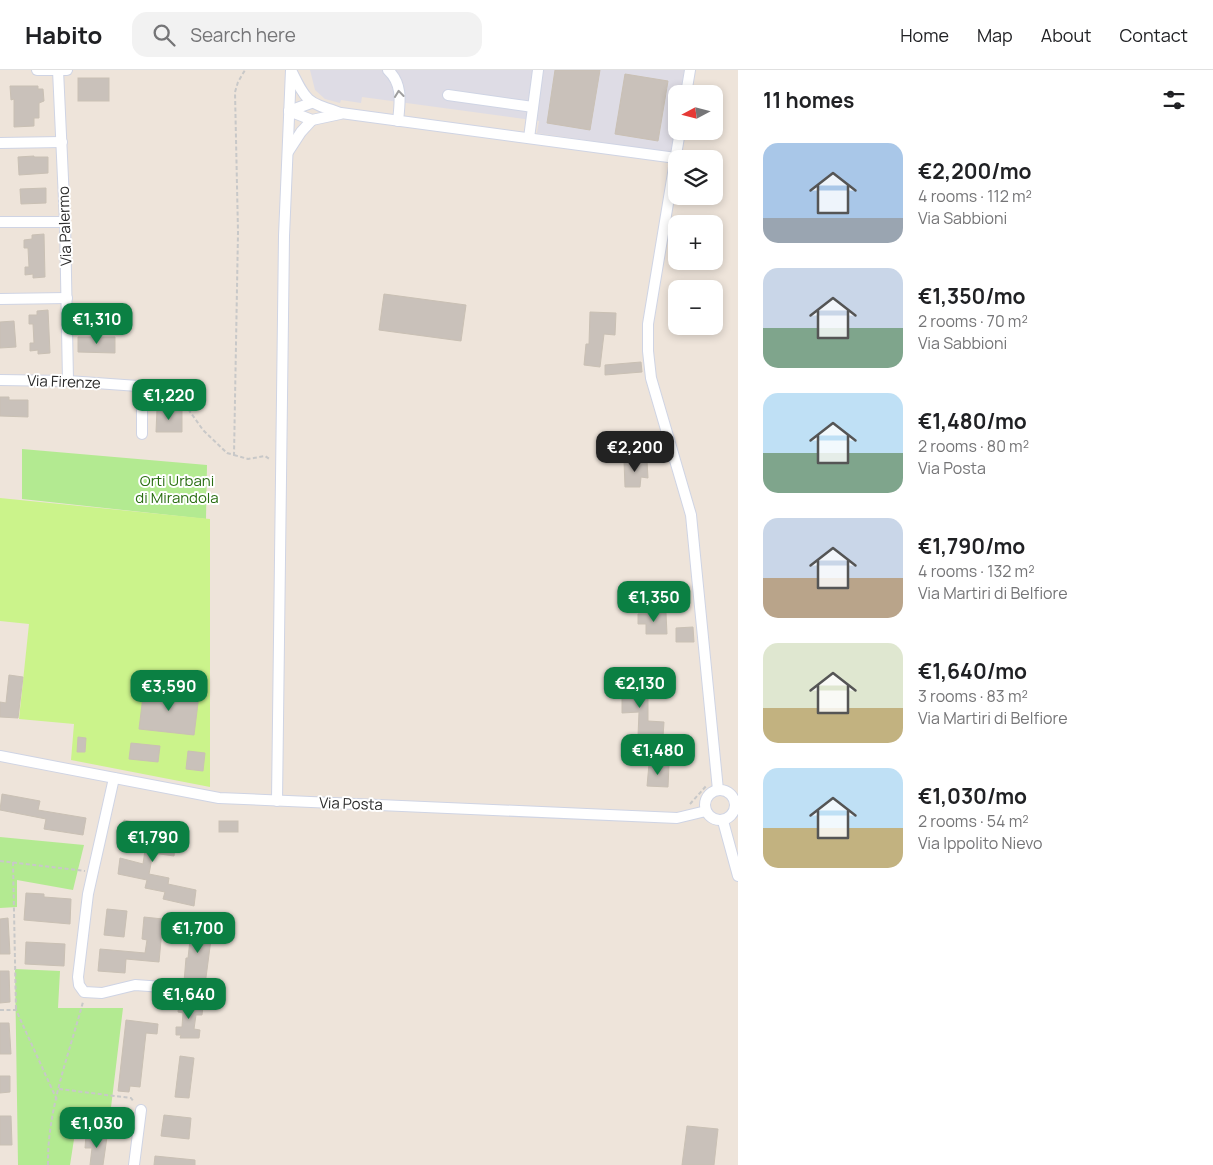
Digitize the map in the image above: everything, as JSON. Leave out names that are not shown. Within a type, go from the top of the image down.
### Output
[{"type":"street","points":[[37,70],[67,70]]},
{"type":"street","name":"Via Palermo","points":[[58,70],[65,222],[68,381]]},
{"type":"street","points":[[291,70],[305,97],[311,103],[341,114],[668,157]]},
{"type":"street","points":[[277,801],[287,153],[291,70]]},
{"type":"street","points":[[388,70],[395,78],[400,91],[398,121]]},
{"type":"street","points":[[529,138],[538,70]]},
{"type":"street","points":[[688,85],[690,70]]},
{"type":"street","points":[[448,95],[533,106]]},
{"type":"street","points":[[289,110],[311,103]]},
{"type":"street","points":[[289,110],[312,120],[341,114]]},
{"type":"street","points":[[287,153],[301,132],[312,120]]},
{"type":"street","points":[[0,143],[62,142]]},
{"type":"street","points":[[668,205],[648,324],[648,351],[651,378],[691,515],[718,790]]},
{"type":"street","points":[[0,222],[65,222]]},
{"type":"street","points":[[0,299],[66,298]]},
{"type":"street","name":"Via Firenze","points":[[0,380],[134,384],[141,389],[142,398]]},
{"type":"street","points":[[142,398],[142,434]]},
{"type":"street","name":"Via Posta","points":[[0,756],[206,796],[277,801],[677,818],[706,811]]},
{"type":"street","points":[[114,778],[88,894],[78,977],[81,989],[85,993],[102,994],[134,985],[163,987]]},
{"type":"street","points":[[718,790],[728,792],[736,799],[735,810],[728,819],[723,821],[713,819],[706,811],[706,800],[713,792],[718,790]]},
{"type":"street","points":[[723,821],[738,876]]},
{"type":"street","points":[[134,1165],[141,1110]]},
{"type":"path","points":[[234,455],[238,232],[235,92],[245,70]]},
{"type":"path","points":[[142,398],[161,399],[186,406],[203,430],[227,453],[248,459],[265,456],[274,464],[282,464]]},
{"type":"path","points":[[687,806],[694,802],[704,791],[709,780]]},
{"type":"path","points":[[0,861],[93,872]]},
{"type":"path","points":[[13,862],[16,1010],[56,1100]]},
{"type":"path","points":[[48,1165],[47,1150],[56,1100],[85,993]]},
{"type":"path","points":[[0,1010],[16,1010]]},
{"type":"path","points":[[59,1090],[131,1098],[141,1110]]},
{"type":"shaded area","points":[[310,70],[684,70],[682,85],[668,85],[668,140],[675,140],[673,150],[668,150],[668,152],[537,133],[539,121],[362,97],[361,103],[341,100],[340,103],[325,99],[315,90]]},
{"type":"green space","name":"Orti Urbani di Mirandola","points":[[22,449],[207,465],[206,519],[22,499]]},
{"type":"green space","points":[[0,498],[210,519],[210,787],[71,760],[74,724],[19,719],[29,624],[0,621]]},
{"type":"green space","points":[[0,837],[84,845],[73,890],[17,880],[17,907],[0,908]]},
{"type":"green space","points":[[15,969],[60,971],[58,1008],[123,1008],[109,1124],[77,1120],[70,1165],[18,1165]]},
{"type":"building","points":[[555,70],[600,70],[590,130],[547,123]]},
{"type":"building","points":[[625,74],[668,81],[658,141],[615,134]]},
{"type":"building","points":[[78,78],[109,78],[109,101],[78,101]]},
{"type":"building","points":[[10,86],[38,86],[38,89],[43,89],[44,101],[39,103],[39,118],[34,118],[34,126],[14,127],[14,99],[11,100]]},
{"type":"building","points":[[18,157],[48,157],[48,173],[19,175]]},
{"type":"building","points":[[46,188],[46,203],[21,204],[20,189]]},
{"type":"building","points":[[44,234],[45,277],[33,278],[33,274],[25,275],[25,267],[29,267],[28,248],[24,248],[24,240],[32,239],[32,235]]},
{"type":"building","points":[[384,294],[466,305],[461,341],[379,330]]},
{"type":"building","points":[[48,310],[50,353],[38,354],[38,350],[30,351],[30,343],[34,343],[33,324],[29,324],[29,315],[37,315],[37,311]]},
{"type":"building","points":[[590,312],[616,313],[615,335],[604,334],[600,367],[584,365],[586,344],[589,344]]},
{"type":"building","points":[[14,321],[16,347],[0,348],[0,322]]},
{"type":"building","points":[[78,337],[115,337],[115,353],[78,352]]},
{"type":"building","points":[[641,362],[642,372],[605,375],[605,365]]},
{"type":"building","points":[[0,397],[9,397],[9,400],[28,400],[28,417],[0,416]]},
{"type":"building","points":[[157,409],[182,409],[182,432],[156,432]]},
{"type":"building","points":[[624,461],[647,461],[648,478],[641,477],[640,487],[625,487]]},
{"type":"building","points":[[666,613],[667,634],[646,634],[646,624],[638,624],[638,614]]},
{"type":"building","points":[[693,627],[694,642],[676,642],[676,628]]},
{"type":"building","points":[[9,675],[23,677],[18,718],[0,717],[0,702],[6,703]]},
{"type":"building","points":[[622,683],[648,683],[648,721],[664,722],[663,737],[638,736],[639,712],[622,713]]},
{"type":"building","points":[[144,688],[199,695],[194,735],[139,729]]},
{"type":"building","points":[[78,737],[86,738],[85,752],[77,752]]},
{"type":"building","points":[[131,743],[160,746],[158,762],[129,759]]},
{"type":"building","points":[[188,751],[205,753],[203,771],[186,769]]},
{"type":"building","points":[[649,764],[669,765],[668,787],[647,786]]},
{"type":"building","points":[[2,794],[40,801],[38,810],[86,818],[83,835],[44,829],[46,819],[0,810]]},
{"type":"building","points":[[124,820],[152,826],[150,835],[176,839],[174,856],[153,853],[149,874],[169,878],[168,884],[196,890],[194,906],[163,899],[165,892],[145,888],[147,880],[118,874],[120,858],[143,864],[146,843],[121,838]]},
{"type":"building","points":[[219,821],[238,821],[238,832],[219,832]]},
{"type":"building","points":[[26,893],[44,894],[44,897],[71,899],[70,924],[24,920]]},
{"type":"building","points":[[107,909],[127,911],[124,937],[104,935]]},
{"type":"building","points":[[144,917],[163,919],[159,962],[126,959],[125,973],[98,971],[100,949],[145,953],[147,940],[142,939]]},
{"type":"building","points":[[8,918],[10,954],[0,954],[0,919]]},
{"type":"building","points":[[192,922],[213,924],[205,985],[184,982]]},
{"type":"building","points":[[26,942],[65,944],[64,966],[25,964]]},
{"type":"building","points":[[0,971],[9,971],[10,1002],[0,1003]]},
{"type":"building","points":[[185,1001],[198,1002],[197,1005],[203,1006],[202,1015],[196,1015],[194,1029],[200,1030],[199,1038],[180,1038],[181,1035],[176,1035],[176,1027],[182,1027],[183,1013],[178,1012],[179,1003],[184,1004]]},
{"type":"building","points":[[126,1020],[158,1024],[157,1034],[146,1033],[140,1087],[130,1086],[129,1092],[118,1091]]},
{"type":"building","points":[[0,1023],[9,1023],[11,1054],[0,1054]]},
{"type":"building","points":[[180,1056],[194,1058],[189,1098],[175,1097]]},
{"type":"building","points":[[0,1076],[10,1076],[10,1092],[0,1093]]},
{"type":"building","points":[[164,1115],[191,1118],[189,1139],[161,1136]]},
{"type":"building","points":[[0,1116],[11,1116],[12,1145],[0,1145]]},
{"type":"building","points":[[687,1126],[718,1129],[714,1165],[682,1165]]},
{"type":"building","points":[[86,1135],[107,1137],[103,1165],[90,1165],[92,1148],[85,1148]]},
{"type":"building","points":[[155,1156],[195,1160],[195,1165],[154,1165]]}]
